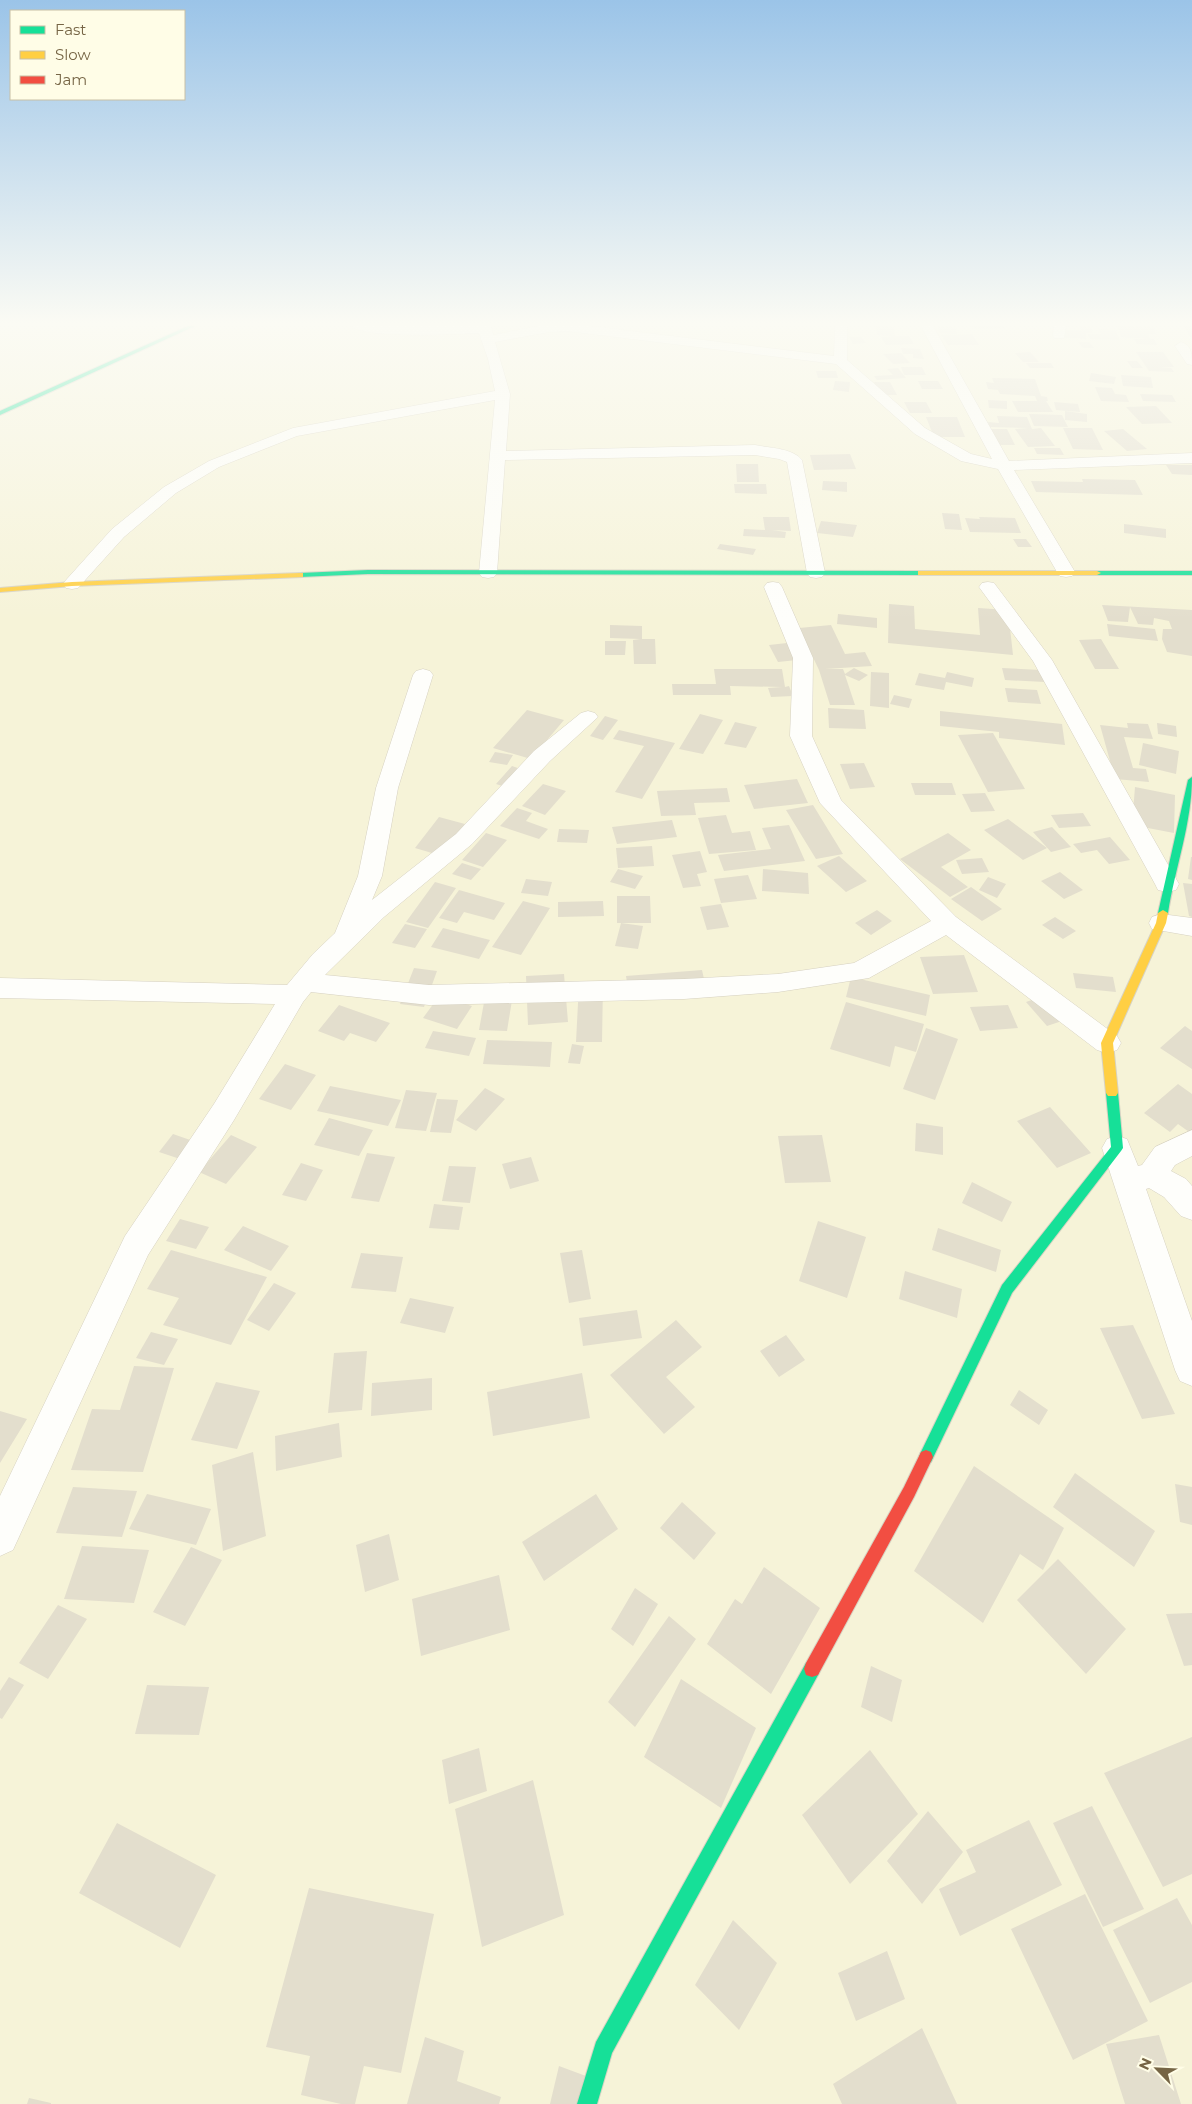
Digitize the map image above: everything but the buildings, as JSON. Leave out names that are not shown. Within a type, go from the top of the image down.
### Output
[{"type":"street","points":[[72,584],[118,533],[170,490],[214,464],[293,432],[336,424]]},
{"type":"street","points":[[488,573],[501,424]]},
{"type":"street","points":[[912,424],[920,431],[966,458],[1004,466],[1192,458]]},
{"type":"street","points":[[981,424],[1066,572]]},
{"type":"street","points":[[498,456],[755,450],[783,455],[794,460],[816,573]]},
{"type":"street","points":[[0,590],[72,584],[368,572],[1192,573]]},
{"type":"street","points":[[773,587],[803,658],[801,736],[831,803],[947,923],[1107,1043]]},
{"type":"street","points":[[991,587],[1042,660],[1167,884]]},
{"type":"street","points":[[344,940],[370,876],[387,788],[422,674]]},
{"type":"street","points":[[0,1537],[136,1246],[224,1112],[299,989],[322,960],[375,911],[464,839],[542,756],[588,717]]},
{"type":"street","points":[[1192,780],[1187,809],[1167,884],[1161,923],[1107,1043],[1117,1148],[1140,1178],[1192,1370]]},
{"type":"street","points":[[0,988],[299,989],[429,995],[684,989],[778,984],[860,971],[947,923]]},
{"type":"street","points":[[1161,923],[1192,927]]},
{"type":"street","points":[[1140,1178],[1165,1156],[1192,1142]]},
{"type":"street","points":[[587,2104],[603,2049],[908,1492],[1007,1289],[1117,1148]]},
{"type":"street","points":[[1140,1178],[1175,1188],[1192,1207]]},
{"type":"shaded area","points":[[0,424],[1192,424],[1192,2104],[0,2104]]},
{"type":"traffic: fast","points":[[300,575],[368,572],[921,573]]},
{"type":"traffic: fast","points":[[1097,573],[1192,573]]},
{"type":"traffic: fast","points":[[1163,913],[1192,780]]},
{"type":"traffic: fast","points":[[926,1457],[1007,1289],[1117,1148],[1112,1093]]},
{"type":"traffic: fast","points":[[587,2104],[603,2049],[812,1669]]},
{"type":"traffic: slow","points":[[921,573],[1097,573]]},
{"type":"traffic: slow","points":[[0,590],[72,584],[300,575]]},
{"type":"traffic: slow","points":[[1112,1093],[1107,1043],[1161,923],[1163,913]]},
{"type":"traffic: jam","points":[[812,1669],[909,1492],[926,1457]]}]
